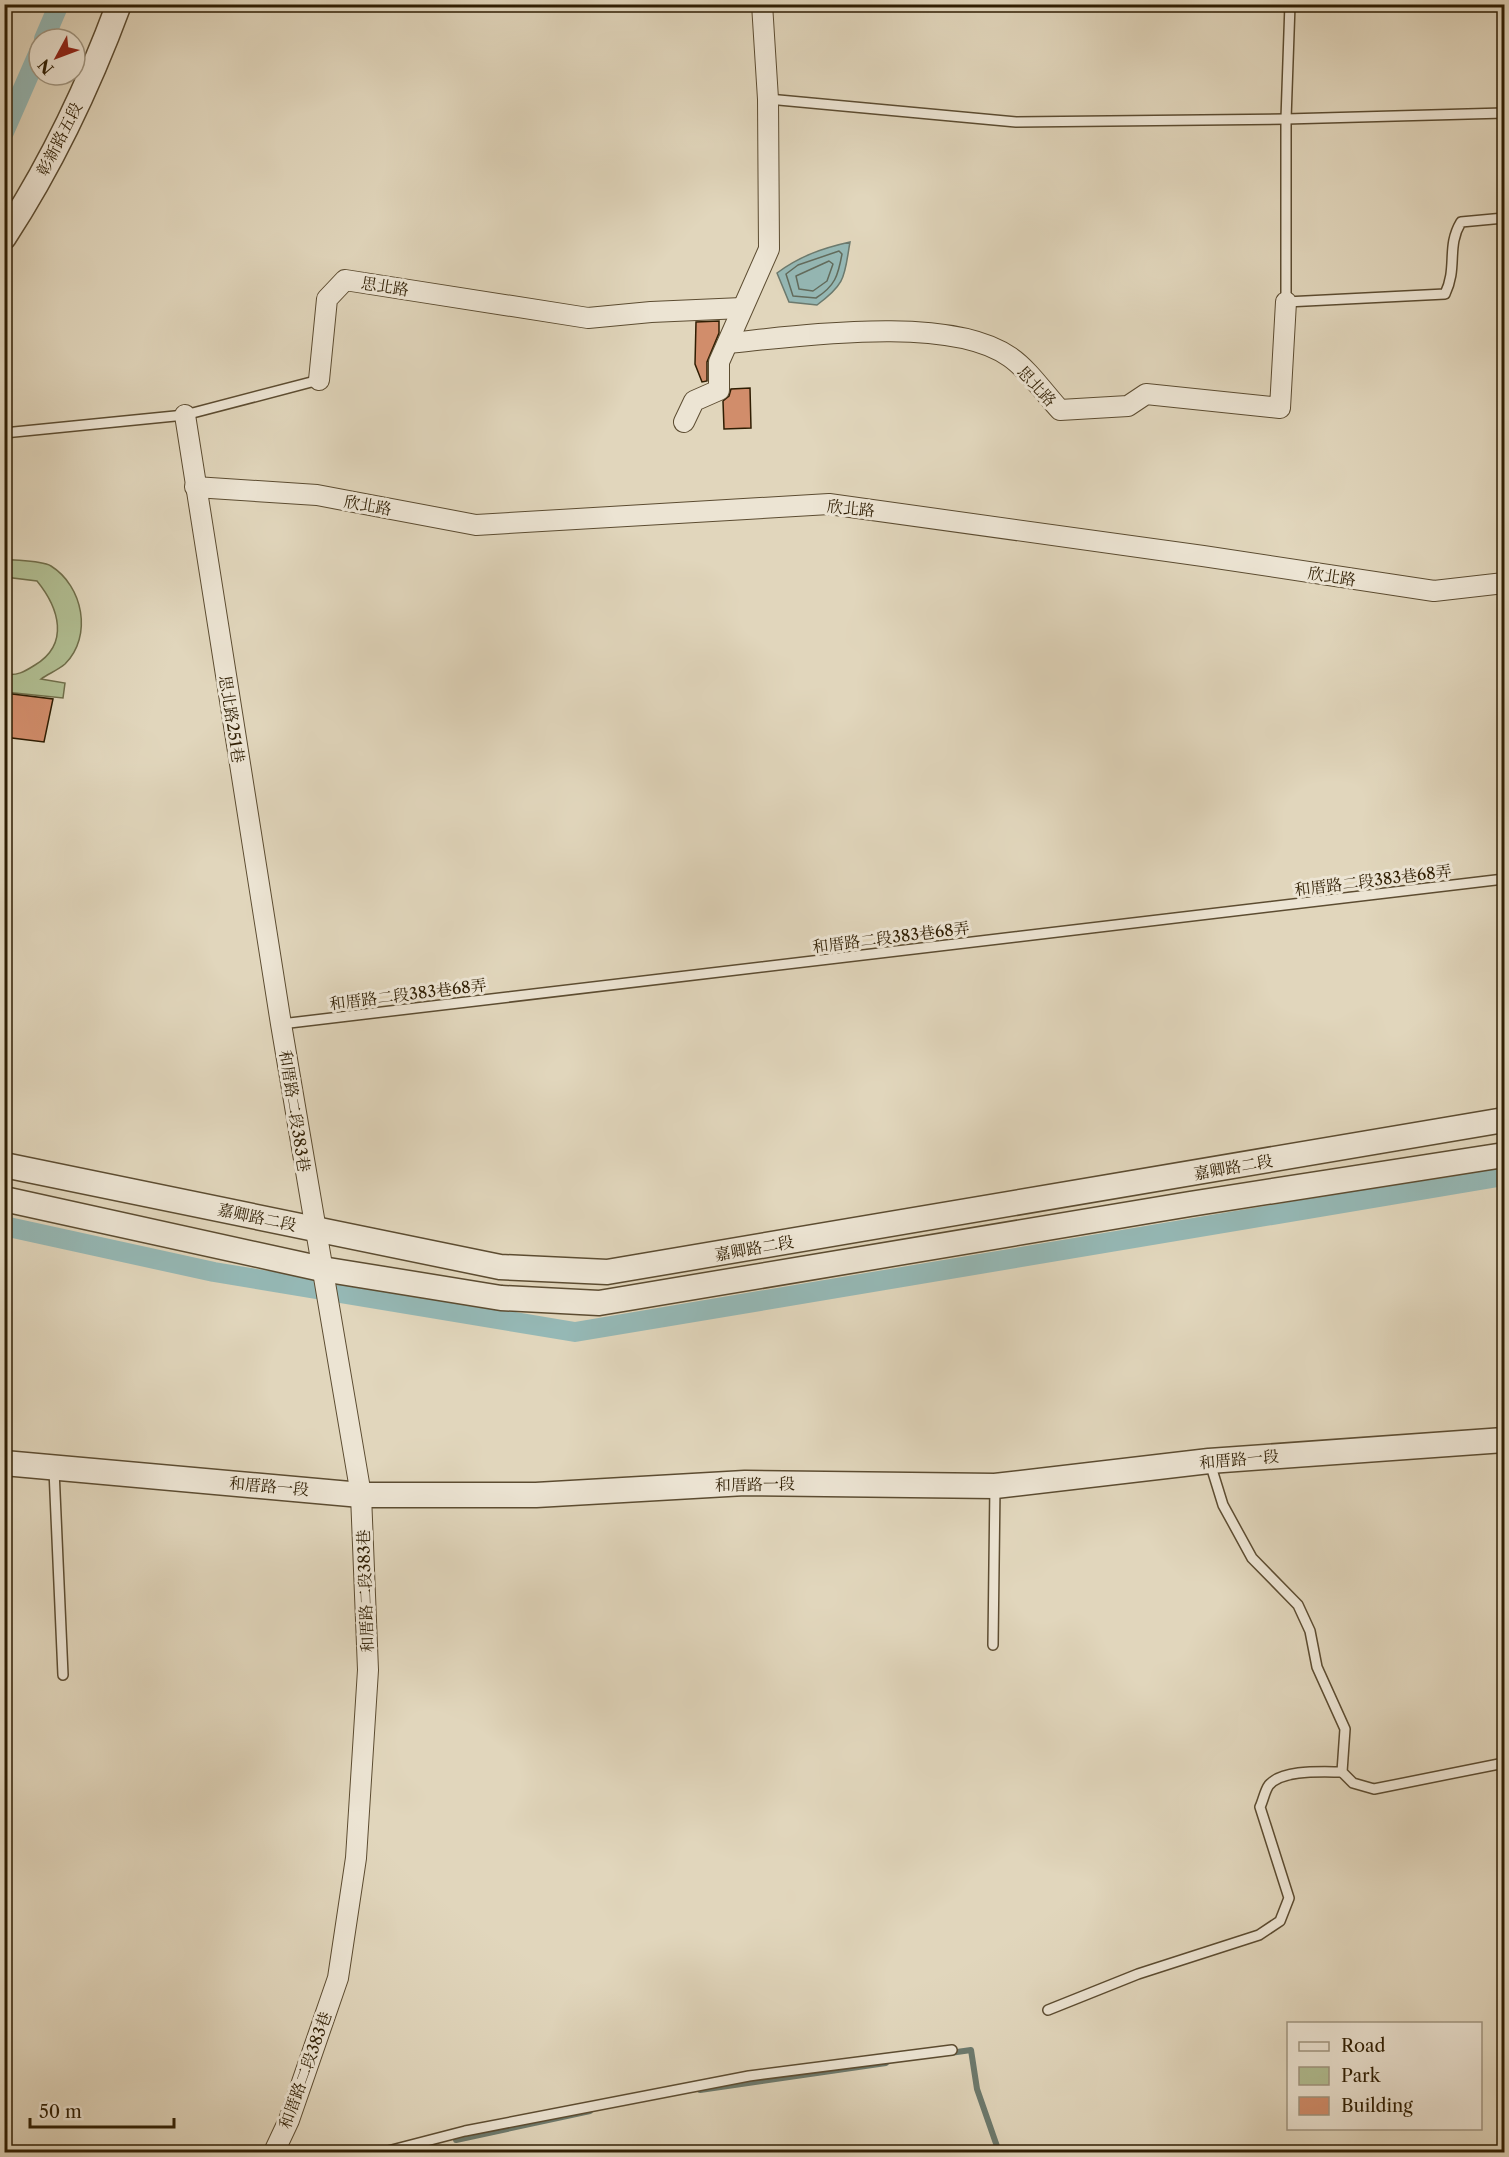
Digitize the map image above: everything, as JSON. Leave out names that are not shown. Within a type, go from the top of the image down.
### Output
[{"type":"street","name":"彰新路五段","points":[[4,237],[27,202],[97,63],[119,4]]},
{"type":"street","points":[[684,422],[694,402],[719,390],[719,362],[769,249],[768,99],[762,4]]},
{"type":"street","name":"思北路","points":[[319,380],[327,299],[345,280],[588,318],[651,312],[742,308]]},
{"type":"street","name":"思北路","points":[[728,343],[816,334],[936,333],[979,340],[1011,357],[1060,410],[1128,406],[1146,394],[1280,408],[1286,302]]},
{"type":"street","name":"思北路251巷","points":[[185,415],[280,1024]]},
{"type":"street","name":"欣北路","points":[[195,487],[317,495],[476,525],[829,504],[1434,591],[1504,583]]},
{"type":"street","name":"和厝路二段383巷","points":[[274,2152],[289,2120],[338,1978],[356,1857],[368,1670],[361,1495],[280,1024]]},
{"type":"street","name":"嘉卿路二段","points":[[4,1165],[500,1267],[607,1272],[1504,1120]]},
{"type":"street","name":"嘉卿路二段","points":[[4,1199],[323,1276],[501,1298],[599,1303],[1190,1204],[1504,1155]]},
{"type":"street","name":"和厝路一段","points":[[4,1463],[361,1495],[536,1495],[745,1483],[995,1486],[1209,1461],[1504,1440]]},
{"type":"lane","points":[[1290,4],[1286,119],[1286,302],[1445,294],[1453,278],[1453,235],[1461,222],[1504,218]]},
{"type":"lane","points":[[768,99],[1016,122],[1286,119],[1504,113]]},
{"type":"lane","name":"思北路","points":[[4,433],[185,415],[319,380]]},
{"type":"lane","name":"和厝路二段383巷68弄","points":[[280,1024],[1504,879]]},
{"type":"lane","points":[[1209,1461],[1223,1505],[1252,1558],[1298,1605],[1310,1631],[1317,1667],[1345,1729],[1342,1772]]},
{"type":"lane","points":[[54,1467],[63,1675]]},
{"type":"lane","points":[[993,1645],[995,1486]]},
{"type":"lane","points":[[1048,2010],[1138,1974],[1259,1935],[1280,1921],[1289,1898],[1260,1807],[1269,1785],[1279,1779],[1301,1772],[1342,1772],[1353,1783],[1374,1789],[1504,1763]]},
{"type":"lane","points":[[384,2152],[465,2131],[748,2076],[952,2050]]},
{"type":"green space","points":[[5,559],[51,566],[71,586],[77,598],[81,626],[74,653],[65,664],[41,679],[65,683],[63,698],[5,692],[5,674],[17,674],[24,671],[46,656],[57,636],[57,625],[45,591],[37,581],[5,577]]},
{"type":"water","points":[[850,242],[845,271],[834,291],[817,305],[789,302],[777,273],[812,253]]},
{"type":"building","points":[[719,321],[719,333],[707,362],[707,381],[702,382],[695,364],[696,322]]},
{"type":"building","points":[[750,388],[751,428],[724,429],[723,401],[729,396],[731,389]]},
{"type":"building","points":[[4,693],[53,699],[44,742],[4,737]]},
{"type":"waterway","points":[[49,27],[59,4]]},
{"type":"waterway","points":[[4,132],[27,79]]},
{"type":"waterway","points":[[4,1226],[214,1272],[575,1332],[1504,1176]]},
{"type":"waterway","points":[[950,2053],[971,2050],[977,2089],[999,2152]]},
{"type":"waterway","points":[[700,2090],[886,2063]]},
{"type":"waterway","points":[[456,2140],[590,2111]]}]
